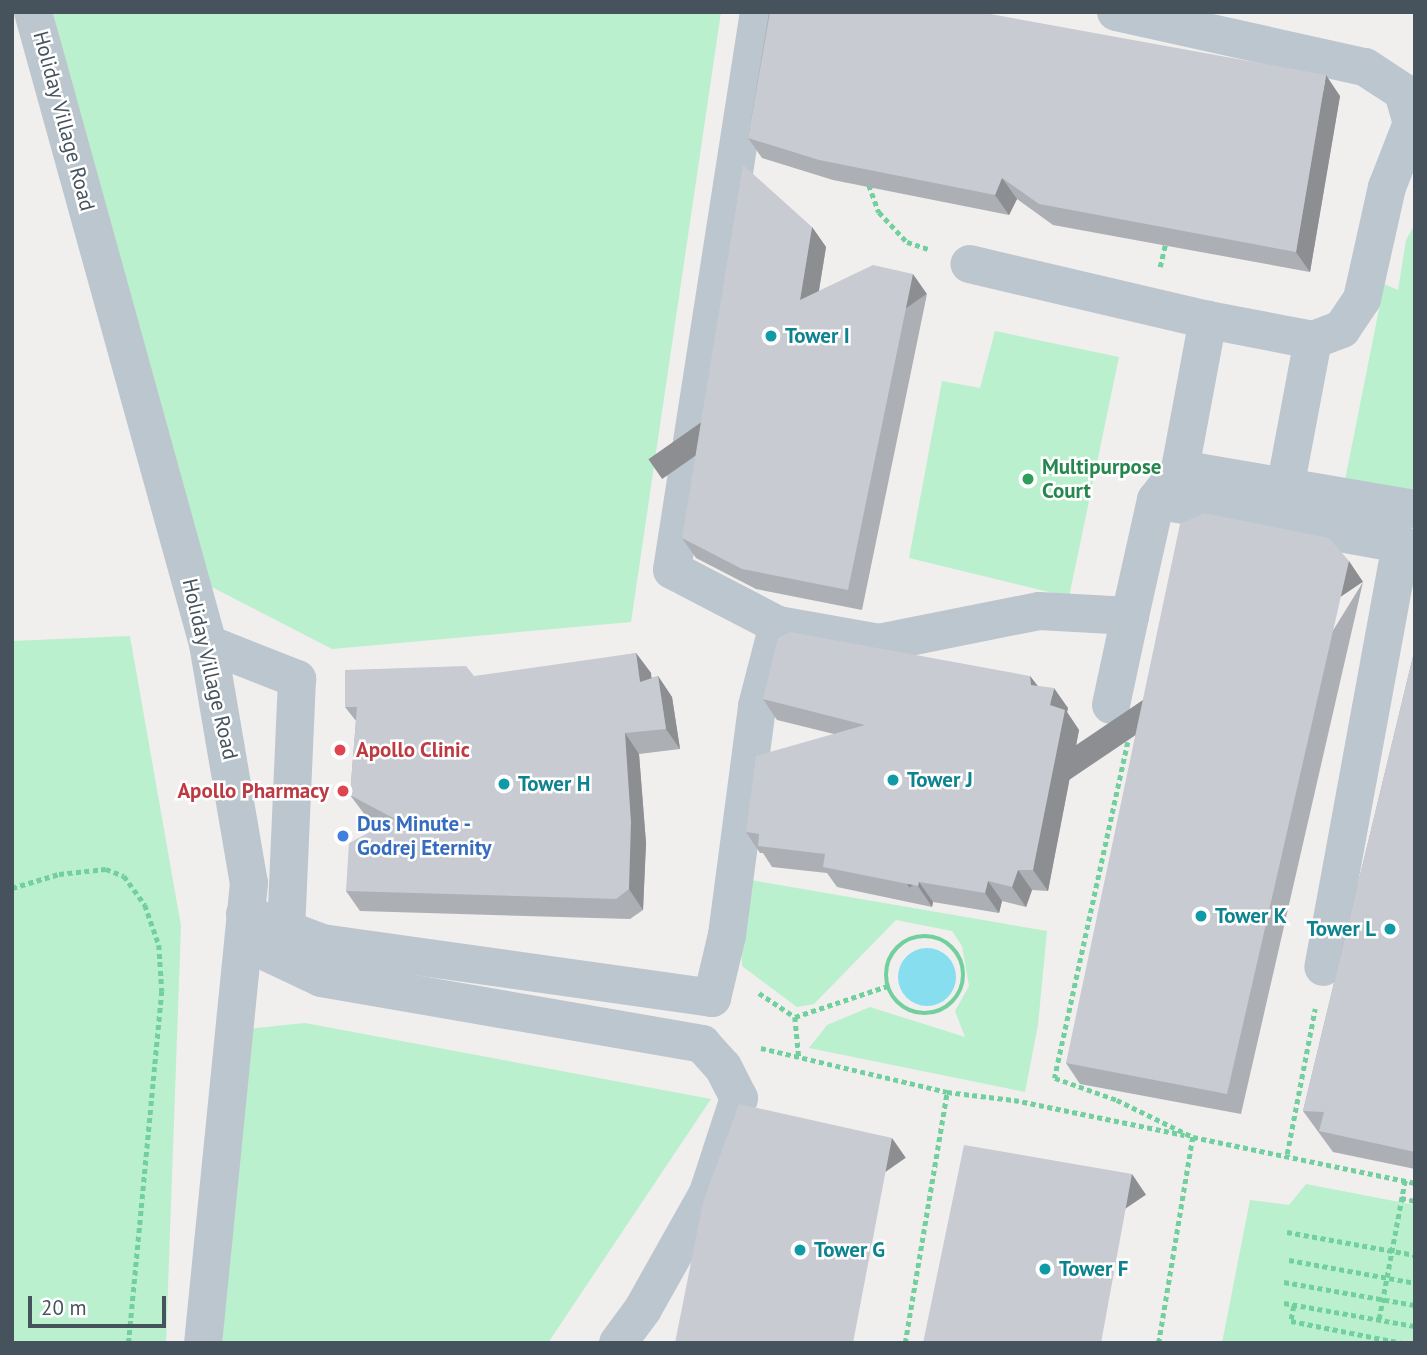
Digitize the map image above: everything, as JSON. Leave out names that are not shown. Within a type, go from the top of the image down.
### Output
[{"type":"street","name":"Holiday Village Road","points":[[33,12],[208,644],[237,795],[249,883],[203,1343]]},
{"type":"street","points":[[760,12],[672,570],[778,625],[879,643],[1040,611],[1130,616]]},
{"type":"street","points":[[969,264],[1153,304],[1208,320],[1313,340],[1342,329],[1362,299],[1387,187],[1412,122],[1403,92],[1365,67],[1116,12]]},
{"type":"street","points":[[1120,720],[1130,616],[1156,500],[1180,469],[1208,320]]},
{"type":"street","points":[[1285,488],[1313,340]]},
{"type":"street","points":[[1180,469],[1415,509]]},
{"type":"street","points":[[1156,500],[1401,544],[1323,967]]},
{"type":"street","points":[[245,928],[286,930],[322,943],[712,998],[727,935],[757,706],[778,625]]},
{"type":"street","points":[[208,644],[298,679],[286,930]]},
{"type":"street","points":[[245,928],[321,978],[702,1044],[723,1067],[739,1098],[708,1193],[618,1343]]},
{"type":"path","points":[[866,178],[879,212],[907,242],[969,264]]},
{"type":"path","points":[[1153,304],[1167,238]]},
{"type":"path","points":[[1120,720],[1055,1078],[1117,1100],[1193,1137]]},
{"type":"path","points":[[12,888],[59,874],[106,869],[124,876],[145,905],[159,944],[162,991],[129,1343]]},
{"type":"path","points":[[917,936],[930,936],[953,947],[965,969],[960,994],[940,1012],[915,1013],[893,998],[887,986],[889,960],[895,950],[917,936]]},
{"type":"path","points":[[1287,1154],[1323,967]]},
{"type":"path","points":[[795,1017],[887,986]]},
{"type":"path","points":[[751,988],[795,1017]]},
{"type":"path","points":[[795,1017],[799,1058]]},
{"type":"path","points":[[751,1045],[947,1092],[1014,1100],[1415,1182]]},
{"type":"path","points":[[905,1343],[947,1092]]},
{"type":"path","points":[[1159,1343],[1193,1137]]},
{"type":"path","points":[[1379,1319],[1405,1180]]},
{"type":"path","points":[[1401,1198],[1415,1201]]},
{"type":"path","points":[[1287,1232],[1415,1255]]},
{"type":"path","points":[[1289,1260],[1415,1283]]},
{"type":"path","points":[[1284,1282],[1415,1305]]},
{"type":"path","points":[[1284,1303],[1415,1326]]},
{"type":"path","points":[[1294,1306],[1291,1321],[1402,1343]]},
{"type":"path","points":[[1366,1343],[1367,1336]]},
{"type":"green space","points":[[53,12],[721,12],[631,622],[332,649],[198,580]]},
{"type":"green space","points":[[1415,224],[1415,491],[1345,480],[1384,284],[1398,290],[1406,240]]},
{"type":"green space","name":"Multipurpose Court","points":[[995,331],[1119,357],[1069,597],[909,558],[942,381],[980,388]]},
{"type":"green space","points":[[130,636],[181,926],[166,1343],[12,1343],[12,641]]},
{"type":"green space","points":[[751,880],[1047,931],[1038,1025],[1025,1092],[809,1048],[827,1025],[870,1007],[965,1037],[955,1011],[969,986],[962,946],[952,931],[896,920],[814,1004],[797,1007],[742,966],[740,915]]},
{"type":"green space","points":[[305,1023],[711,1099],[548,1343],[222,1343],[248,1029]]},
{"type":"green space","points":[[1306,1184],[1415,1205],[1415,1343],[1222,1343],[1250,1200],[1289,1205]]},
{"type":"water","points":[[927,948],[938,950],[951,961],[956,977],[954,988],[943,1001],[927,1006],[916,1004],[903,993],[898,977],[900,966],[911,953]]},
{"type":"building","points":[[770,12],[979,12],[1326,75],[1296,252],[1039,204],[1002,178],[995,195],[819,160],[748,138]]},
{"type":"building","points":[[743,165],[812,227],[800,300],[873,265],[913,274],[848,590],[742,569],[682,538]]},
{"type":"building","name":"Tower K","points":[[1204,513],[1329,538],[1349,561],[1227,1094],[1066,1063],[1180,524]]},
{"type":"building","name":"Tower J","points":[[790,632],[1030,676],[1031,685],[1054,688],[1050,705],[1065,710],[1033,870],[1018,870],[1012,887],[988,881],[985,893],[919,882],[918,886],[823,867],[825,854],[758,846],[759,834],[746,832],[756,756],[865,725],[763,699],[778,638]]},
{"type":"building","name":"Tower L","points":[[1415,648],[1415,1152],[1319,1131],[1324,1112],[1303,1111]]},
{"type":"building","name":"Tower H","points":[[636,653],[640,682],[658,676],[666,729],[625,733],[631,822],[629,889],[616,899],[346,891],[349,843],[395,819],[350,795],[357,707],[345,707],[345,670],[466,666],[474,676]]},
{"type":"building","name":"Tower G","points":[[739,1104],[892,1138],[853,1343],[675,1343],[703,1202]]},
{"type":"building","name":"Tower F","points":[[964,1145],[1132,1174],[1101,1343],[923,1343]]},
{"type":"place","name":"Tower I","points":[[771,336]]},
{"type":"place","name":"Multipurpose Court","points":[[1028,479]]},
{"type":"place","name":"Apollo Clinic","points":[[340,750]]},
{"type":"place","name":"Tower J","points":[[893,780]]},
{"type":"place","name":"Tower H","points":[[504,784]]},
{"type":"place","name":"Apollo Pharmacy","points":[[343,791]]},
{"type":"place","name":"Dus Minute - Godrej Eternity","points":[[343,836]]},
{"type":"place","name":"Tower K","points":[[1201,916]]},
{"type":"place","name":"Tower L","points":[[1390,929]]},
{"type":"place","name":"Tower G","points":[[800,1250]]},
{"type":"place","name":"Tower F","points":[[1045,1269]]}]
